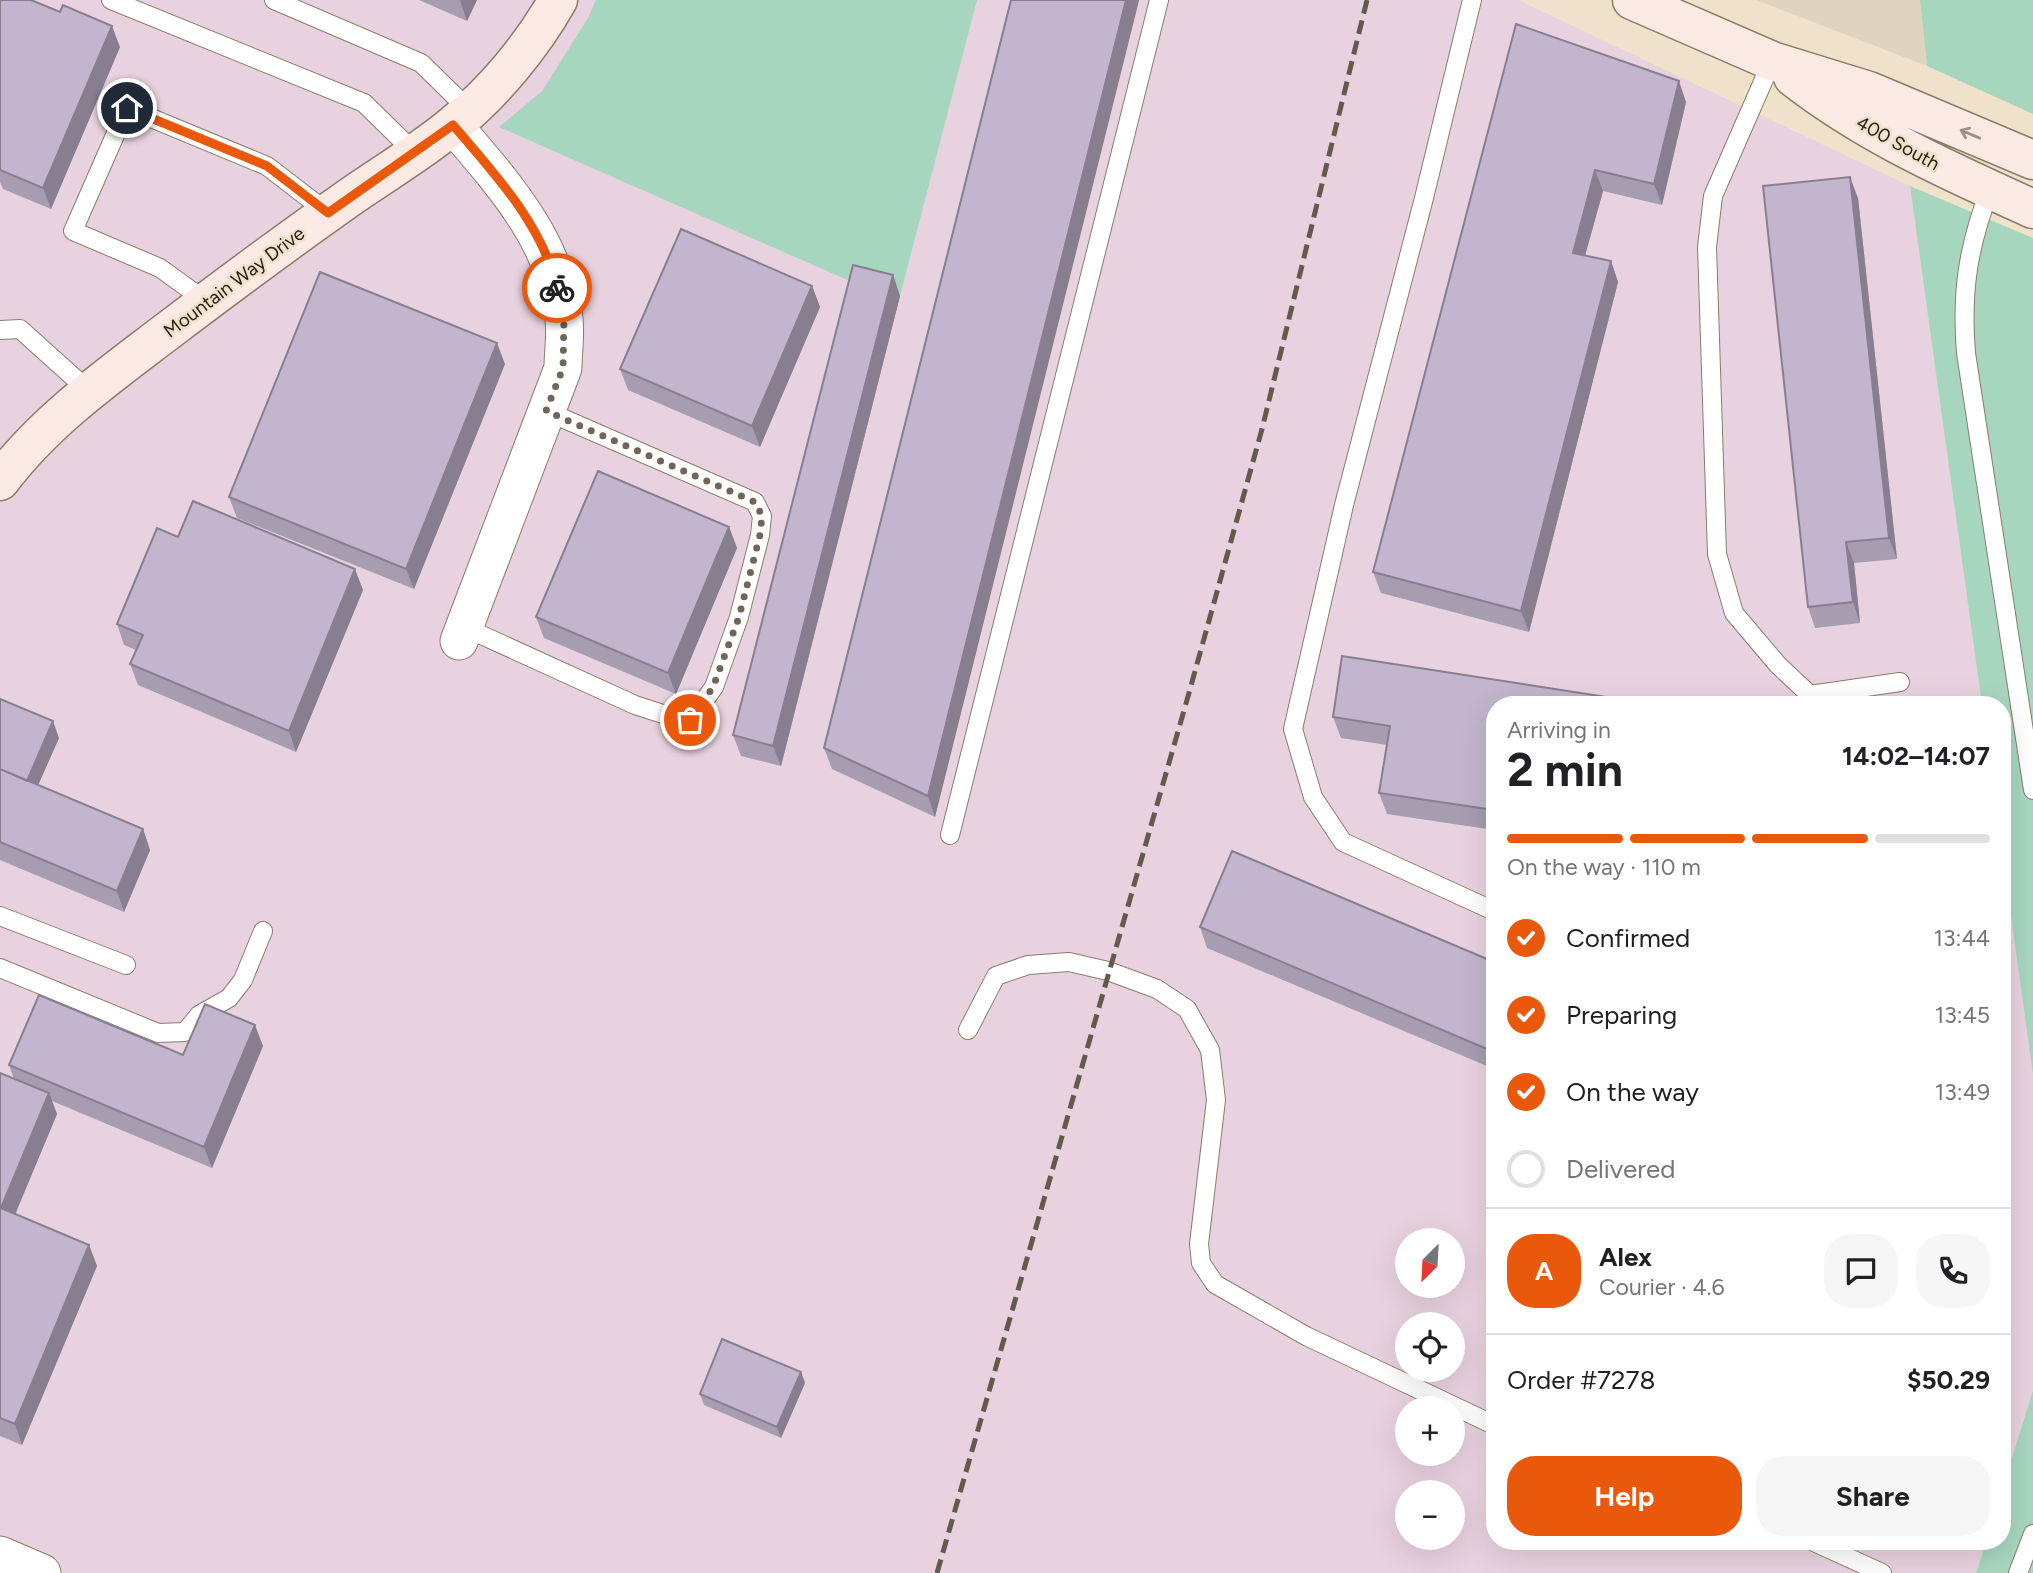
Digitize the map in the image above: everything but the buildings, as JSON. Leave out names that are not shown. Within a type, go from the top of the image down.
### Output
[{"type":"street","name":"Mountain Way Drive","points":[[0,481],[29,448],[90,392],[207,302],[461,118],[496,84],[525,49],[558,0]]},
{"type":"street","name":"400 South","points":[[1647,3],[1772,61],[1869,91],[2033,160]]},
{"type":"street","name":"400 South","points":[[1772,61],[1814,93],[1896,145],[2033,209]]},
{"type":"street","points":[[461,118],[530,224],[554,271],[564,319],[563,368],[461,634]]},
{"type":"street","points":[[0,1555],[41,1573]]},
{"type":"lane","points":[[111,0],[363,103],[414,152]]},
{"type":"lane","points":[[274,0],[421,63],[461,118]]},
{"type":"lane","points":[[950,835],[1159,0]]},
{"type":"lane","points":[[1472,0],[1424,198],[1344,505],[1293,729],[1313,797],[1343,842],[1486,907]]},
{"type":"lane","points":[[1772,61],[1713,196],[1707,247],[1717,554],[1734,612],[1778,665],[1810,695],[1899,682]]},
{"type":"lane","points":[[207,302],[160,268],[74,232],[127,108],[267,166],[328,213]]},
{"type":"lane","points":[[1990,189],[1969,252],[1963,318],[1966,353],[2033,790]]},
{"type":"lane","points":[[0,330],[20,329],[90,392]]},
{"type":"lane","points":[[461,634],[668,716],[690,720],[713,687],[739,617],[760,535],[762,516],[755,502],[546,411]]},
{"type":"lane","points":[[0,916],[126,965]]},
{"type":"lane","points":[[0,968],[158,1033],[185,1032],[199,1015],[229,998],[243,981],[263,931]]},
{"type":"lane","points":[[968,1030],[996,976],[1028,965],[1069,962],[1108,971],[1157,989],[1187,1009],[1210,1050],[1216,1100],[1199,1244],[1201,1264],[1215,1284],[1306,1336],[1486,1421]]},
{"type":"lane","points":[[2018,1573],[2033,1534]]},
{"type":"lane","points":[[1832,1550],[1882,1573]]},
{"type":"shaded area","points":[[0,0],[1518,0],[1910,186],[1981,696],[1486,696],[1486,1550],[1983,1550],[1976,1573],[0,1573]]},
{"type":"shaded area","points":[[1756,0],[1920,0],[1927,66]]},
{"type":"shaded area","points":[[2011,916],[2033,1075],[2033,1390],[2011,1461]]},
{"type":"green space","points":[[596,0],[977,0],[900,296],[861,286],[499,127],[542,91],[588,18]]},
{"type":"green space","points":[[1920,0],[2033,0],[2033,114],[1927,66]]},
{"type":"green space","points":[[1910,186],[2033,238],[2033,1075],[2011,916],[2011,696],[1981,696]]},
{"type":"green space","points":[[2033,1390],[2033,1573],[1976,1573],[1983,1550],[2011,1550],[2011,1461]]},
{"type":"railway","points":[[937,1573],[1262,429],[1367,0]]},
{"type":"way so far","points":[[557,288],[564,319],[563,368],[546,411],[755,502],[762,516],[760,535],[739,617],[713,687],[690,720]]},
{"type":"route","points":[[127,108],[267,166],[328,213],[453,125],[498,178],[530,224],[554,271],[557,288]]}]
